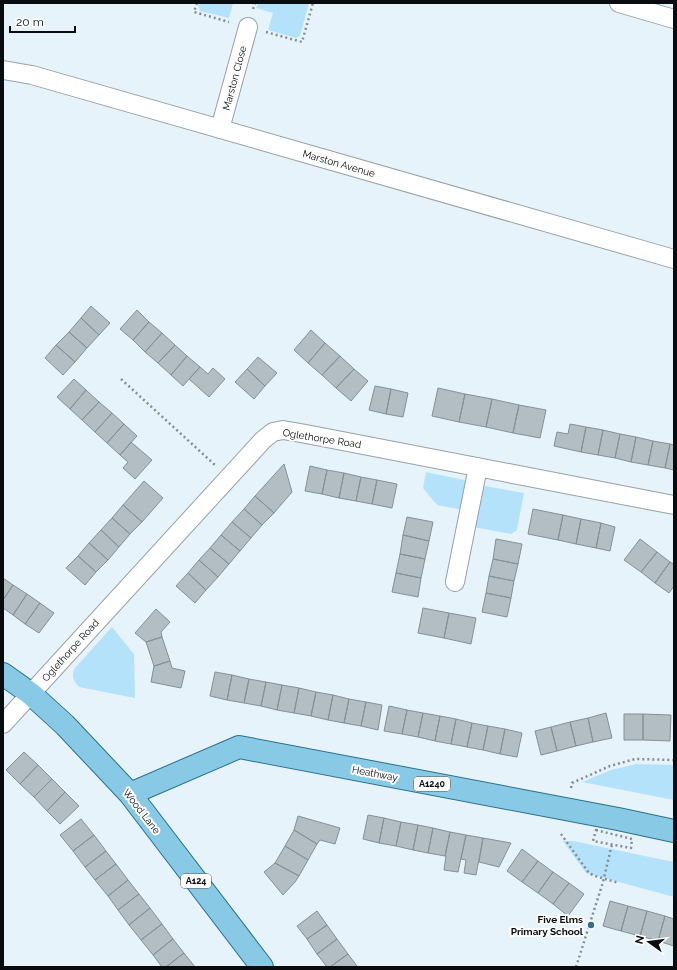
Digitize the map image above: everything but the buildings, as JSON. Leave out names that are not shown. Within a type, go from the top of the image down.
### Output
[{"type":"main road","name":"Wood Lane","points":[[3,674],[31,694],[65,725],[130,794],[262,967]]},
{"type":"main road","name":"Heathway","points":[[130,794],[239,747],[674,831]]},
{"type":"street","points":[[620,3],[674,19]]},
{"type":"street","name":"Marston Close","points":[[220,129],[248,27]]},
{"type":"street","name":"Marston Avenue","points":[[3,70],[32,75],[674,259]]},
{"type":"street","name":"Oglethorpe Road","points":[[3,724],[263,440],[273,432],[283,430],[674,505]]},
{"type":"street","points":[[455,582],[478,467]]},
{"type":"path","points":[[194,12],[196,3]]},
{"type":"path","points":[[121,379],[229,477]]},
{"type":"path","points":[[571,788],[572,783],[610,766],[635,759],[674,760]]},
{"type":"path","points":[[561,834],[589,873],[619,883]]},
{"type":"path","points":[[576,967],[604,879],[612,844]]},
{"type":"shaded area","points":[[199,3],[233,3],[229,18],[200,11],[198,6]]},
{"type":"shaded area","points":[[258,3],[309,3],[300,36],[296,38],[268,30],[273,13],[256,8]]},
{"type":"shaded area","points":[[426,472],[469,481],[463,510],[437,505],[423,488]]},
{"type":"shaded area","points":[[485,486],[524,493],[517,530],[511,534],[473,527],[480,488]]},
{"type":"shaded area","points":[[112,627],[134,654],[135,698],[79,687],[73,678],[75,668]]},
{"type":"shaded area","points":[[636,764],[674,765],[674,800],[582,782],[611,770]]},
{"type":"shaded area","points":[[563,841],[573,841],[674,862],[674,897],[586,873]]},
{"type":"place","name":"Five Elms Primary School","points":[[591,925]]}]
